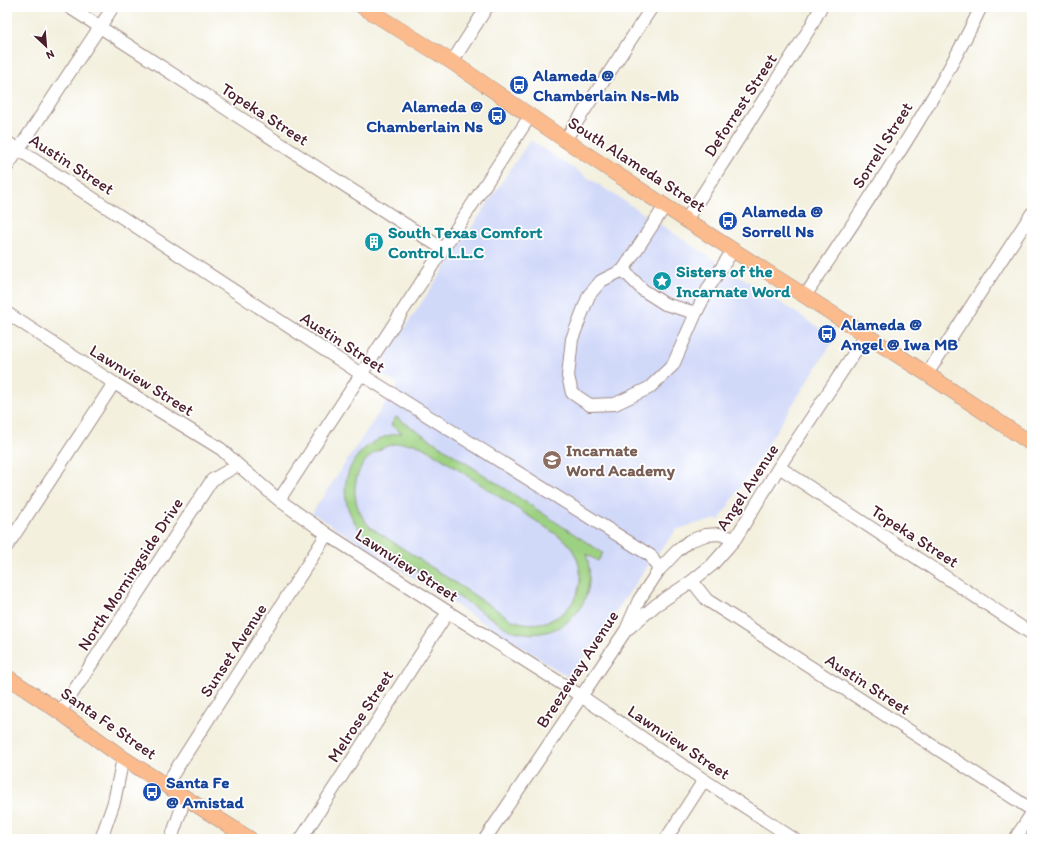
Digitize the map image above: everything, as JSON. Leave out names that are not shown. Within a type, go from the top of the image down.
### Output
[{"type":"main road","name":"South Alameda Street","points":[[363,7],[452,62],[565,140],[686,220],[928,374],[1032,444]]},
{"type":"main road","name":"Santa Fe Street","points":[[7,677],[60,712],[123,758],[250,839]]},
{"type":"street","name":"Topeka Street","points":[[69,7],[443,249]]},
{"type":"street","points":[[7,167],[113,7]]},
{"type":"street","points":[[452,62],[487,7]]},
{"type":"street","points":[[565,140],[652,7]]},
{"type":"street","name":"Deforrest Street","points":[[686,220],[810,28],[821,7]]},
{"type":"street","name":"Sorrell Street","points":[[805,296],[908,138],[965,41],[981,7]]},
{"type":"street","points":[[279,500],[530,116]]},
{"type":"street","name":"Austin Street","points":[[7,142],[361,374],[650,556],[659,570]]},
{"type":"street","points":[[665,206],[623,270],[601,281],[590,295],[572,339],[568,376],[572,393],[590,405],[615,404],[649,388],[673,366],[709,287],[733,250]]},
{"type":"street","points":[[928,374],[1032,213]]},
{"type":"street","points":[[623,270],[643,290],[665,304],[696,313]]},
{"type":"street","name":"Lawnview Street","points":[[7,313],[114,383],[221,449],[238,466],[279,500],[327,534],[581,696],[794,839]]},
{"type":"street","name":"Angel Avenue","points":[[626,630],[656,605],[692,581],[712,565],[735,539],[779,467],[866,335]]},
{"type":"street","points":[[7,546],[114,383]]},
{"type":"street","name":"North Morningside Drive","points":[[60,712],[212,480],[238,466]]},
{"type":"street","name":"Topeka Street","points":[[779,467],[1032,634]]},
{"type":"street","name":"Sunset Avenue","points":[[166,785],[327,534]]},
{"type":"street","name":"Breezeway Avenue","points":[[484,839],[626,630],[639,600],[659,570],[677,551],[689,542],[706,535],[719,534],[735,539]]},
{"type":"street","name":"Austin Street","points":[[692,581],[707,600],[1032,811]]},
{"type":"street","name":"Melrose Street","points":[[301,839],[448,612]]},
{"type":"street","points":[[101,839],[114,802],[123,758]]},
{"type":"street","points":[[666,839],[704,780]]},
{"type":"street","points":[[171,839],[185,798]]},
{"type":"street","points":[[1015,839],[1032,811]]},
{"type":"shaded area","name":"Incarnate Word Academy","points":[[530,140],[835,338],[720,519],[694,524],[676,530],[642,574],[570,678],[312,513],[398,384],[376,371]]},
{"type":"green space","points":[[396,417],[603,553],[598,561],[586,554],[589,573],[588,590],[582,605],[572,618],[559,627],[544,632],[527,633],[508,629],[371,540],[357,525],[348,509],[345,492],[348,475],[355,460],[366,447],[382,438],[402,433],[391,425]],"holes":[[[401,443],[416,444],[430,451],[565,540],[576,556],[580,572],[579,588],[572,602],[562,614],[548,621],[531,624],[512,620],[370,527],[361,514],[356,501],[355,487],[358,474],[364,463],[373,454],[386,447]]]},
{"type":"place","name":"Alameda @ Chamberlain Ns-Mb","points":[[519,85]]},
{"type":"place","name":"Alameda @ Chamberlain Ns","points":[[497,116]]},
{"type":"place","name":"Alameda @ Sorrell Ns","points":[[728,221]]},
{"type":"place","name":"South Texas Comfort Control L.L.C","points":[[374,242]]},
{"type":"place","name":"Sisters of the Incarnate Word","points":[[662,281]]},
{"type":"place","name":"Alameda @ Angel @ Iwa MB","points":[[827,334]]},
{"type":"place","name":"Incarnate Word Academy","points":[[552,460]]},
{"type":"place","name":"Santa Fe @ Amistad","points":[[152,792]]}]
